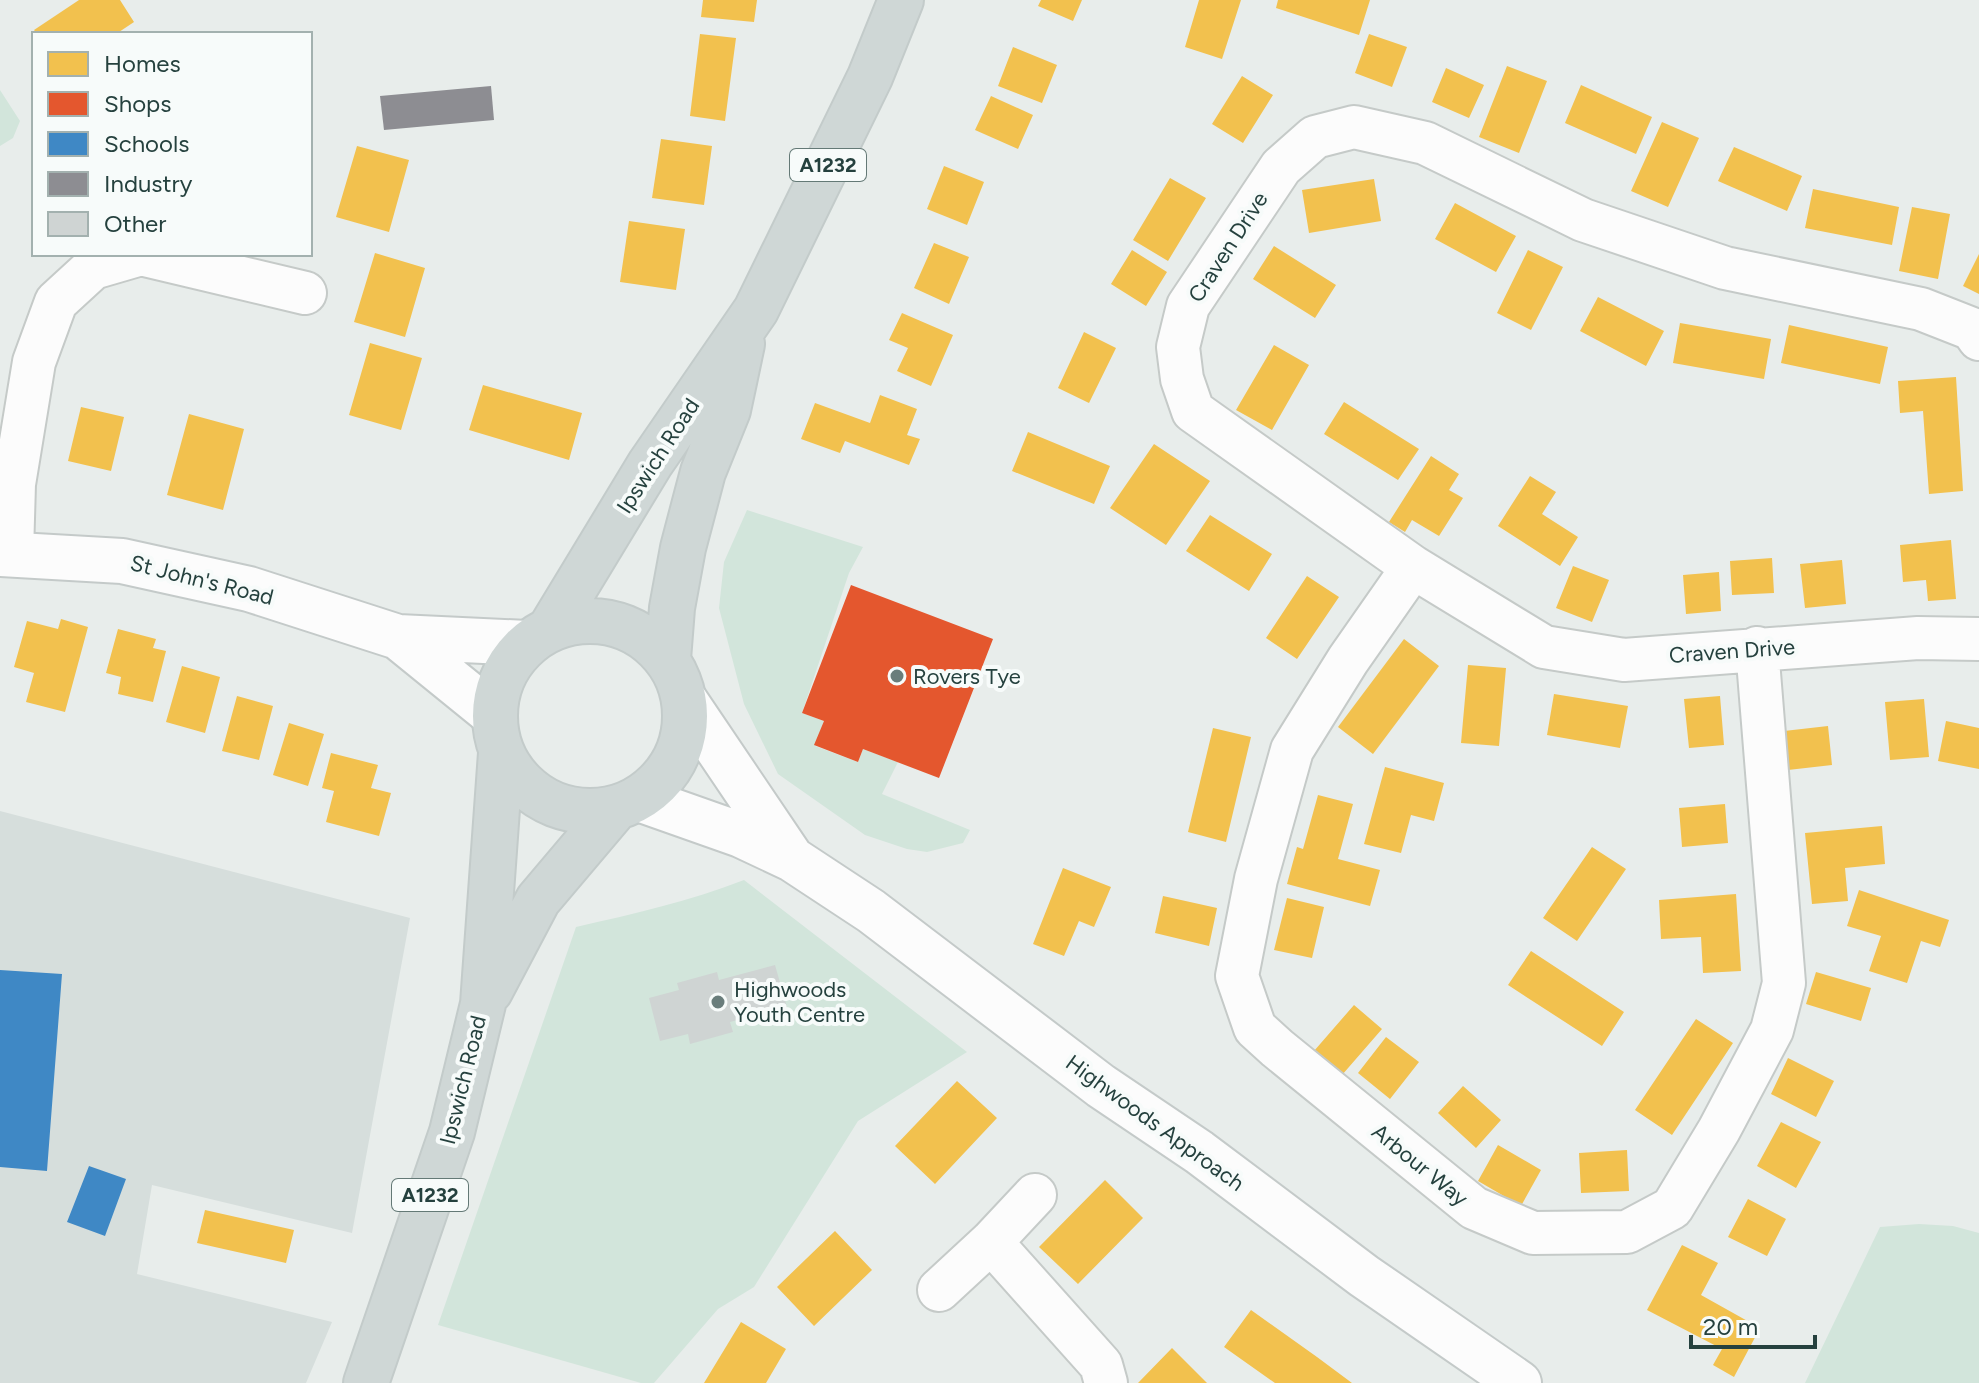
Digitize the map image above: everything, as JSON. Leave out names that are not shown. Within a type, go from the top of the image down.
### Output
[{"type":"main road","name":"Ipswich Road","points":[[539,636],[650,464],[746,326],[870,77],[901,0]]},
{"type":"main road","name":"Ipswich Road","points":[[668,659],[672,608],[683,548],[703,472],[728,410],[746,326]]},
{"type":"main road","name":"A1232","points":[[498,734],[503,676],[539,636],[590,620],[632,629],[668,659],[686,702],[683,742],[665,776],[627,804]]},
{"type":"main road","name":"Ipswich Road","points":[[366,1383],[452,1132],[483,1004],[498,734]]},
{"type":"main road","points":[[498,734],[526,787],[562,808],[582,812],[627,804]]},
{"type":"main road","name":"Ipswich Road","points":[[483,1004],[538,900],[627,804]]},
{"type":"street","name":"Craven Drive","points":[[1979,339],[1972,329],[1921,309],[1725,268],[1583,220],[1425,143],[1354,127],[1315,137],[1281,167],[1188,306],[1178,347],[1182,379],[1193,411],[1413,567],[1544,647],[1624,660],[1918,638],[1979,639]]},
{"type":"street","points":[[6,553],[34,362],[56,302],[93,268],[134,256]]},
{"type":"street","points":[[149,256],[305,293]]},
{"type":"street","name":"St John's Road","points":[[6,553],[136,564],[249,589],[398,637],[539,636]]},
{"type":"street","name":"Arbour Way","points":[[1413,567],[1348,660],[1292,750],[1256,879],[1237,976],[1255,1028],[1277,1048],[1474,1208],[1533,1233],[1627,1232],[1672,1208],[1719,1130],[1772,1030],[1784,983],[1757,648]]},
{"type":"street","name":"St John's Road","points":[[398,637],[498,734]]},
{"type":"street","name":"Highwoods Approach","points":[[686,702],[792,859]]},
{"type":"street","name":"Highwoods Approach","points":[[627,804],[741,835],[792,859],[871,911],[1101,1086],[1199,1152],[1364,1276],[1519,1383]]},
{"type":"street","points":[[939,1290],[991,1242],[1035,1195]]},
{"type":"street","points":[[991,1242],[1101,1365],[1106,1383]]},
{"type":"shaded area","points":[[0,811],[410,918],[352,1233],[152,1185],[137,1274],[332,1322],[306,1383],[0,1383]]},
{"type":"green space","points":[[0,90],[20,121],[13,138],[0,146]]},
{"type":"green space","points":[[747,510],[863,547],[849,573],[802,713],[824,721],[815,746],[858,762],[863,749],[898,762],[882,794],[970,830],[963,843],[927,852],[865,835],[778,774],[744,704],[719,608],[724,562]]},
{"type":"green space","points":[[744,880],[967,1052],[858,1121],[754,1287],[718,1309],[654,1383],[641,1383],[438,1325],[576,927],[682,901]]},
{"type":"green space","points":[[1919,1224],[1953,1226],[1979,1233],[1979,1383],[1805,1383],[1880,1227]]},
{"type":"building: Homes","points":[[79,0],[120,0],[134,22],[119,32],[34,30]]},
{"type":"building: Homes","points":[[703,0],[757,0],[754,22],[701,17]]},
{"type":"building: Homes","points":[[1041,0],[1082,0],[1073,21],[1038,6]]},
{"type":"building: Homes","points":[[1199,0],[1241,0],[1222,59],[1185,47]]},
{"type":"building: Homes","points":[[1278,0],[1370,0],[1359,35],[1276,8]]},
{"type":"building: Homes","points":[[700,34],[736,38],[725,121],[690,116]]},
{"type":"building: Homes","points":[[1369,34],[1407,47],[1392,87],[1355,73]]},
{"type":"building: Homes","points":[[1013,47],[1057,65],[1042,103],[998,86]]},
{"type":"building: Homes","points":[[1507,66],[1547,81],[1519,153],[1479,137]]},
{"type":"building: Homes","points":[[1446,68],[1484,85],[1469,118],[1432,102]]},
{"type":"building: Homes","points":[[1242,76],[1273,95],[1243,143],[1212,124]]},
{"type":"building: Homes","points":[[1581,85],[1652,117],[1636,154],[1565,123]]},
{"type":"building: Homes","points":[[991,96],[1033,115],[1018,149],[975,130]]},
{"type":"building: Homes","points":[[1662,122],[1699,138],[1668,207],[1631,191]]},
{"type":"building: Homes","points":[[661,139],[712,146],[704,205],[652,198]]},
{"type":"building: Homes","points":[[357,146],[409,160],[389,232],[336,217]]},
{"type":"building: Homes","points":[[1734,147],[1802,176],[1787,211],[1718,181]]},
{"type":"building: Homes","points":[[944,166],[984,182],[967,225],[927,209]]},
{"type":"building: Homes","points":[[1170,178],[1206,198],[1168,261],[1133,240]]},
{"type":"building: Homes","points":[[1374,179],[1381,221],[1309,233],[1302,190]]},
{"type":"building: Homes","points":[[1813,189],[1899,207],[1892,245],[1805,228]]},
{"type":"building: Homes","points":[[1455,203],[1516,236],[1496,272],[1435,239]]},
{"type":"building: Homes","points":[[1912,207],[1950,214],[1938,279],[1899,271]]},
{"type":"building: Homes","points":[[629,221],[685,229],[676,290],[620,282]]},
{"type":"building: Homes","points":[[934,243],[969,257],[949,304],[914,288]]},
{"type":"building: Homes","points":[[1274,246],[1336,285],[1315,318],[1253,279]]},
{"type":"building: Homes","points":[[1132,250],[1167,272],[1146,306],[1111,284]]},
{"type":"building: Homes","points":[[1528,250],[1563,267],[1531,330],[1497,313]]},
{"type":"building: Homes","points":[[375,253],[425,268],[405,337],[354,322]]},
{"type":"building: Homes","points":[[1979,254],[1979,294],[1963,286]]},
{"type":"building: Homes","points":[[1598,297],[1664,331],[1646,366],[1580,331]]},
{"type":"building: Homes","points":[[902,313],[953,335],[931,386],[897,371],[908,348],[889,340]]},
{"type":"building: Homes","points":[[1680,323],[1771,339],[1764,379],[1673,363]]},
{"type":"building: Homes","points":[[1789,325],[1888,347],[1880,384],[1781,363]]},
{"type":"building: Homes","points":[[1084,332],[1116,348],[1089,403],[1058,388]]},
{"type":"building: Homes","points":[[370,343],[422,358],[401,430],[349,415]]},
{"type":"building: Homes","points":[[1274,345],[1309,365],[1272,430],[1236,410]]},
{"type":"building: Homes","points":[[1956,377],[1963,491],[1929,494],[1923,411],[1900,413],[1898,381]]},
{"type":"building: Homes","points":[[483,385],[582,413],[569,460],[469,430]]},
{"type":"building: Homes","points":[[880,395],[917,409],[907,435],[920,439],[909,465],[845,441],[840,453],[801,439],[815,403],[870,423]]},
{"type":"building: Homes","points":[[1344,402],[1419,449],[1398,480],[1324,434]]},
{"type":"building: Homes","points":[[81,407],[124,417],[111,471],[68,461]]},
{"type":"building: Homes","points":[[189,414],[244,429],[223,510],[167,495]]},
{"type":"building: Homes","points":[[1028,432],[1110,466],[1094,504],[1012,471]]},
{"type":"building: Homes","points":[[1154,444],[1210,481],[1166,545],[1110,508]]},
{"type":"building: Homes","points":[[1431,456],[1459,474],[1449,490],[1463,498],[1439,536],[1412,520],[1405,532],[1389,522]]},
{"type":"building: Homes","points":[[1530,476],[1556,492],[1542,514],[1578,537],[1560,566],[1498,526]]},
{"type":"building: Homes","points":[[1210,515],[1272,554],[1249,591],[1186,551]]},
{"type":"building: Homes","points":[[1951,540],[1956,599],[1928,601],[1926,580],[1903,582],[1900,545]]},
{"type":"building: Homes","points":[[1772,558],[1774,593],[1732,595],[1730,561]]},
{"type":"building: Homes","points":[[1842,560],[1846,604],[1805,608],[1800,564]]},
{"type":"building: Homes","points":[[1573,566],[1609,580],[1592,622],[1556,608]]},
{"type":"building: Homes","points":[[1719,572],[1721,611],[1686,614],[1683,575]]},
{"type":"building: Homes","points":[[1307,576],[1339,597],[1297,659],[1266,638]]},
{"type":"building: Homes","points":[[61,619],[88,627],[65,712],[26,702],[34,673],[14,667],[27,621],[58,629]]},
{"type":"building: Homes","points":[[118,629],[156,639],[153,648],[166,651],[153,702],[118,694],[121,677],[106,673]]},
{"type":"building: Homes","points":[[1404,639],[1439,666],[1373,754],[1338,727]]},
{"type":"building: Homes","points":[[1468,665],[1506,668],[1499,746],[1461,743]]},
{"type":"building: Homes","points":[[182,666],[220,677],[205,733],[166,722]]},
{"type":"building: Homes","points":[[1554,694],[1628,706],[1620,748],[1547,735]]},
{"type":"building: Homes","points":[[237,696],[273,706],[259,760],[222,751]]},
{"type":"building: Homes","points":[[1720,696],[1724,745],[1689,748],[1684,699]]},
{"type":"building: Homes","points":[[1924,699],[1929,757],[1890,760],[1885,702]]},
{"type":"building: Homes","points":[[1946,721],[1979,728],[1979,769],[1938,761]]},
{"type":"building: Homes","points":[[289,723],[324,734],[308,786],[273,775]]},
{"type":"building: Homes","points":[[1828,726],[1832,765],[1788,770],[1784,731]]},
{"type":"building: Homes","points":[[1213,728],[1251,737],[1226,842],[1188,832]]},
{"type":"building: Homes","points":[[331,753],[378,765],[371,788],[391,793],[379,836],[326,822],[334,791],[322,788]]},
{"type":"building: Homes","points":[[1385,767],[1444,783],[1434,821],[1411,815],[1401,853],[1364,844]]},
{"type":"building: Homes","points":[[1318,795],[1353,804],[1338,859],[1380,870],[1370,906],[1287,884],[1297,847],[1303,849]]},
{"type":"building: Homes","points":[[1725,804],[1728,843],[1682,847],[1679,808]]},
{"type":"building: Homes","points":[[1882,826],[1885,864],[1845,868],[1848,901],[1812,904],[1805,833]]},
{"type":"building: Homes","points":[[1592,847],[1626,869],[1577,941],[1543,918]]},
{"type":"building: Homes","points":[[1063,868],[1111,887],[1094,927],[1079,921],[1064,956],[1033,944]]},
{"type":"building: Homes","points":[[1859,890],[1949,920],[1940,947],[1921,941],[1907,983],[1869,971],[1881,936],[1847,926]]},
{"type":"building: Homes","points":[[1736,894],[1741,971],[1703,973],[1701,937],[1661,939],[1659,900]]},
{"type":"building: Homes","points":[[1163,896],[1217,908],[1209,946],[1155,933]]},
{"type":"building: Homes","points":[[1287,898],[1324,907],[1312,958],[1274,950]]},
{"type":"building: Homes","points":[[1531,951],[1624,1012],[1602,1046],[1508,985]]},
{"type":"building: Homes","points":[[1816,972],[1871,988],[1861,1021],[1806,1004]]},
{"type":"building: Homes","points":[[1354,1005],[1382,1029],[1342,1075],[1314,1051]]},
{"type":"building: Homes","points":[[1696,1019],[1733,1043],[1672,1135],[1635,1110]]},
{"type":"building: Homes","points":[[1386,1037],[1419,1062],[1390,1099],[1358,1073]]},
{"type":"building: Homes","points":[[1788,1058],[1834,1081],[1816,1117],[1771,1094]]},
{"type":"building: Homes","points":[[957,1081],[997,1118],[935,1184],[895,1146]]},
{"type":"building: Homes","points":[[1463,1086],[1501,1120],[1476,1148],[1438,1113]]},
{"type":"building: Homes","points":[[1781,1122],[1821,1142],[1796,1188],[1757,1166]]},
{"type":"building: Homes","points":[[1498,1145],[1541,1170],[1521,1206],[1478,1181]]},
{"type":"building: Homes","points":[[1627,1150],[1629,1191],[1581,1193],[1579,1153]]},
{"type":"building: Homes","points":[[1105,1180],[1143,1218],[1078,1284],[1039,1247]]},
{"type":"building: Homes","points":[[1748,1199],[1786,1219],[1767,1256],[1728,1237]]},
{"type":"building: Homes","points":[[205,1210],[294,1230],[286,1263],[197,1243]]},
{"type":"building: Homes","points":[[835,1231],[872,1270],[814,1326],[777,1287]]},
{"type":"building: Homes","points":[[1682,1245],[1718,1263],[1701,1295],[1760,1328],[1734,1377],[1713,1365],[1722,1349],[1647,1310]]},
{"type":"building: Homes","points":[[1251,1310],[1352,1383],[1275,1383],[1224,1347]]},
{"type":"building: Homes","points":[[741,1322],[786,1349],[766,1383],[704,1383]]},
{"type":"building: Homes","points":[[1172,1348],[1207,1383],[1138,1383]]},
{"type":"building: Shops","name":"Rovers Tye","points":[[851,585],[993,639],[939,778],[863,749],[858,762],[814,745],[824,721],[802,713]]},
{"type":"building: Schools","points":[[0,970],[62,974],[47,1171],[0,1167]]},
{"type":"building: Schools","points":[[89,1166],[126,1179],[105,1236],[67,1222]]},
{"type":"building: Industry","points":[[491,86],[494,120],[384,130],[380,96]]},
{"type":"building: Other","name":"Highwoods Youth Centre","points":[[775,965],[787,1007],[730,1022],[733,1032],[690,1044],[688,1034],[660,1041],[649,998],[679,990],[677,983],[717,972],[719,980]]},
{"type":"place","name":"Rovers Tye","points":[[897,676]]},
{"type":"place","name":"Highwoods Youth Centre","points":[[718,1002]]}]
